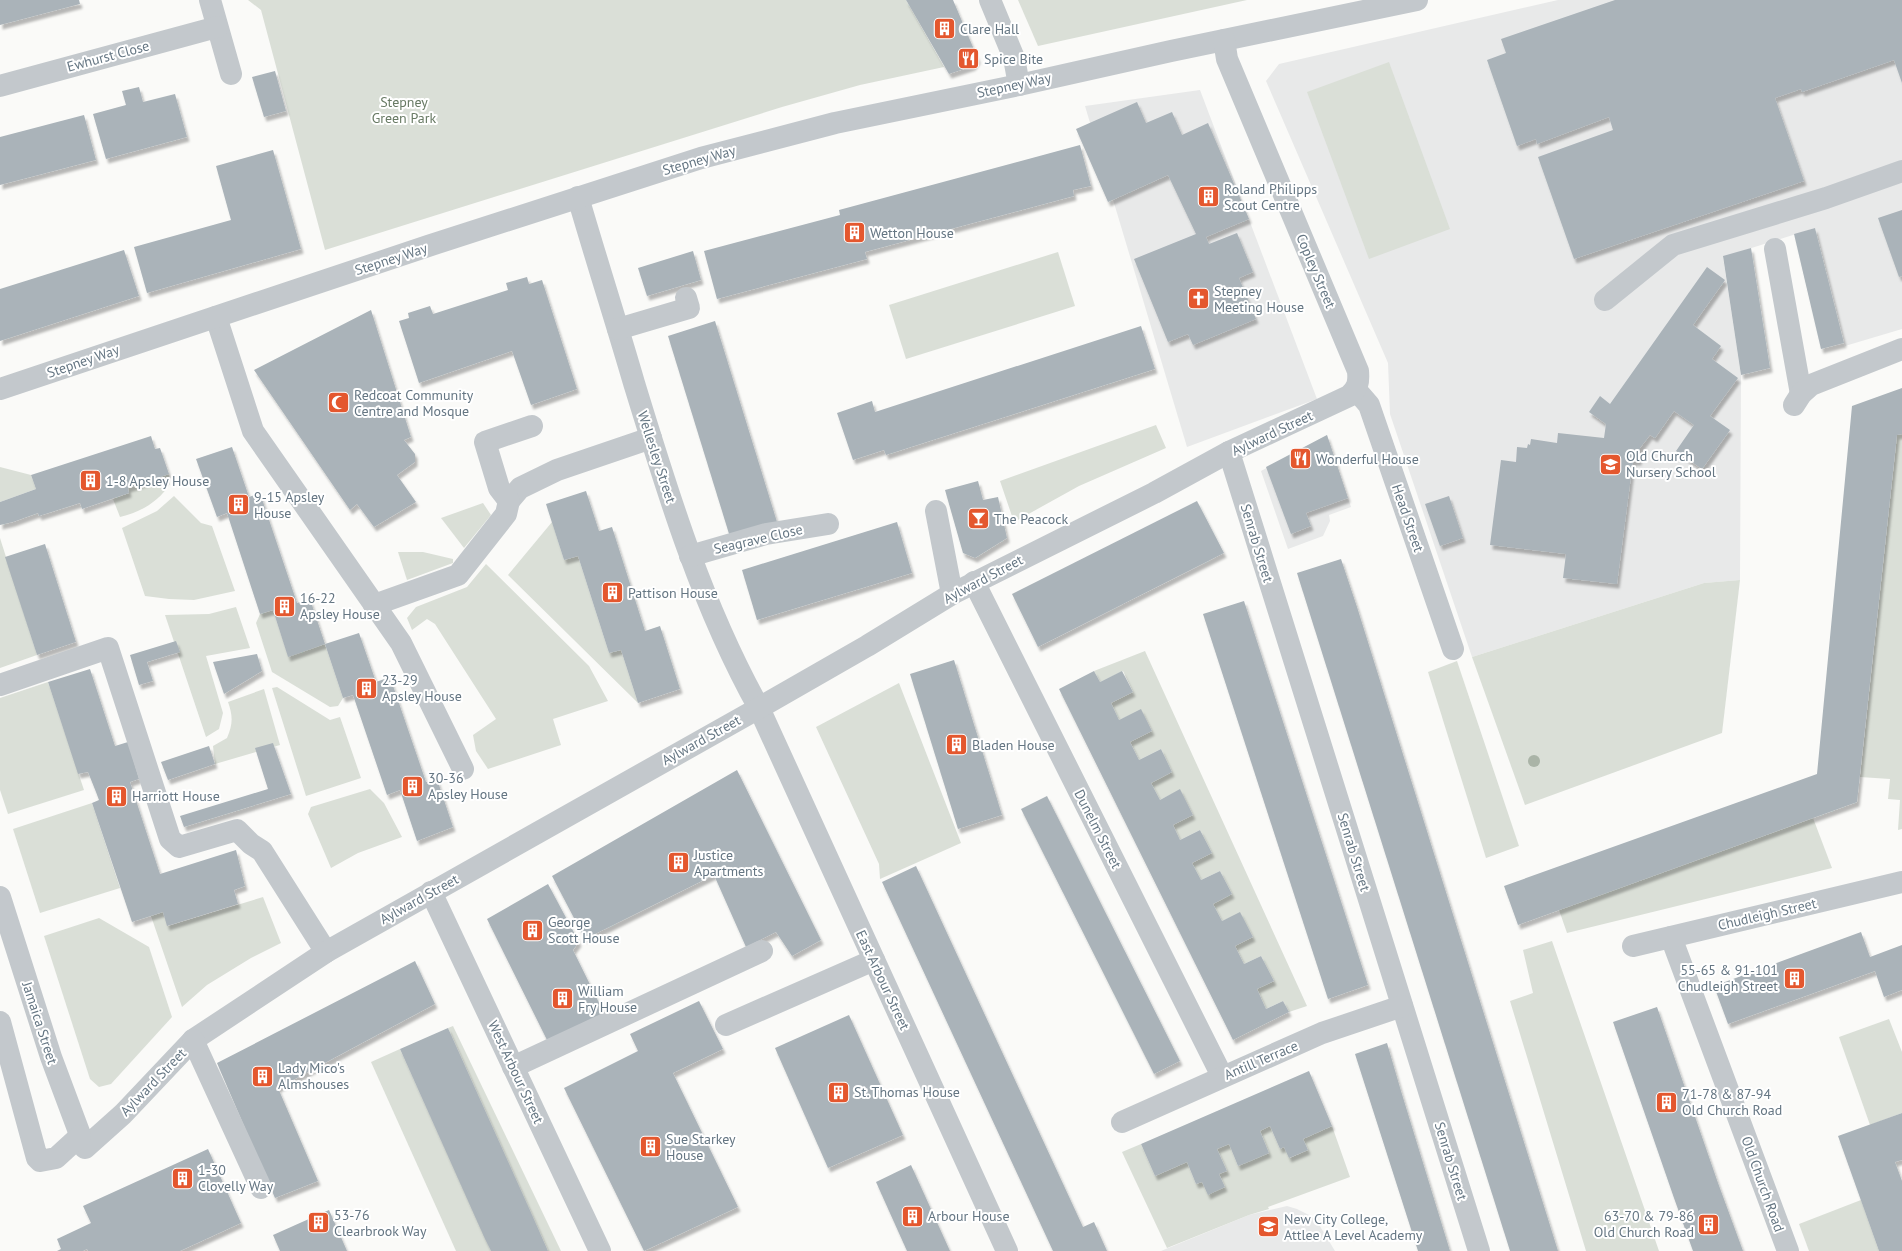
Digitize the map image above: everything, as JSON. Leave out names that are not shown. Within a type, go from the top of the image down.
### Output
[{"type":"street","points":[[210,0],[231,74]]},
{"type":"street","points":[[990,0],[1010,48],[1020,85]]},
{"type":"street","name":"Stepney Way","points":[[0,389],[578,197],[701,158],[835,123],[1417,0]]},
{"type":"street","name":"Ewhurst Close","points":[[0,86],[217,27]]},
{"type":"street","name":"Copley Street","points":[[1224,40],[1229,65],[1358,371],[1359,381],[1356,390]]},
{"type":"street","points":[[1605,300],[1673,246],[1826,198],[1902,171]]},
{"type":"street","name":"Wellesley Street","points":[[578,197],[651,438],[690,556],[731,655],[759,708]]},
{"type":"street","points":[[1775,249],[1797,400],[1811,385],[1823,379],[1902,349]]},
{"type":"street","points":[[618,329],[689,308],[686,298]]},
{"type":"street","points":[[216,317],[252,431],[401,642],[463,769]]},
{"type":"street","name":"Aylward Street","points":[[0,1025],[37,1158],[40,1161],[53,1159],[83,1142],[123,1114],[193,1040],[326,952],[868,646],[952,594],[1154,493],[1229,452],[1343,400],[1356,390]]},
{"type":"street","name":"Head Street","points":[[1356,390],[1369,405],[1453,649]]},
{"type":"street","points":[[508,501],[499,488],[485,442],[532,426]]},
{"type":"street","points":[[374,605],[458,575],[506,514],[508,501],[520,488],[557,470],[651,438]]},
{"type":"street","name":"Senrab Street","points":[[1229,452],[1479,1251]]},
{"type":"street","points":[[936,511],[952,594]]},
{"type":"street","name":"Seagrave Close","points":[[690,556],[766,534],[828,524]]},
{"type":"street","name":"Dunelm Street","points":[[974,582],[1222,1076]]},
{"type":"street","points":[[0,685],[108,648],[170,839],[180,847],[237,830],[251,844],[262,851],[326,952]]},
{"type":"street","name":"East Arbour Street","points":[[759,708],[1007,1251]]},
{"type":"street","name":"Chudleigh Street","points":[[1633,946],[1902,882]]},
{"type":"street","name":"West Arbour Street","points":[[431,892],[600,1251]]},
{"type":"street","name":"Jamaica Street","points":[[0,897],[51,1057],[83,1142]]},
{"type":"street","name":"Old Church Road","points":[[1670,937],[1788,1251]]},
{"type":"street","points":[[513,1067],[762,951]]},
{"type":"street","points":[[726,1025],[874,960]]},
{"type":"street","name":"Antill Terrace","points":[[1122,1122],[1222,1076],[1322,1034],[1402,1006]]},
{"type":"street","points":[[193,1040],[261,1188]]},
{"type":"shaded area","points":[[1558,0],[1902,0],[1902,329],[1845,346],[1815,228],[1723,257],[1741,375],[1740,580],[1704,583],[1472,657],[1390,414],[1388,363],[1266,81],[1279,64]]},
{"type":"shaded area","points":[[1200,90],[1317,399],[1187,447],[1085,106]]},
{"type":"shaded area","points":[[1327,435],[1351,507],[1329,515],[1330,521],[1323,536],[1288,549],[1261,471]]},
{"type":"shaded area","name":"New City College, Attlee A Level Academy","points":[[1287,1206],[1311,1216],[1318,1223],[1335,1251],[1161,1251],[1249,1215]]},
{"type":"green space","name":"Stepney Green Park","points":[[248,0],[906,0],[944,67],[860,85],[782,107],[325,250],[261,10]]},
{"type":"green space","points":[[1018,0],[1247,0],[1038,46]]},
{"type":"green space","points":[[1389,62],[1450,229],[1369,259],[1307,92]]},
{"type":"green space","points":[[1058,252],[1075,306],[906,359],[889,305]]},
{"type":"green space","points":[[1156,425],[1166,448],[1079,486],[1014,522],[1000,481]]},
{"type":"green space","points":[[1902,434],[1902,829],[1898,830],[1900,800],[1888,799],[1890,779],[1860,777],[1897,435]]},
{"type":"green space","points":[[0,467],[31,475],[36,489],[0,502]]},
{"type":"green space","points":[[169,474],[170,484],[160,496],[142,509],[120,517],[113,499],[129,493],[128,488]]},
{"type":"green space","points":[[174,496],[201,523],[212,526],[235,591],[194,600],[145,596],[122,528],[157,511]]},
{"type":"green space","points":[[483,503],[491,515],[464,548],[441,518]]},
{"type":"green space","points":[[552,522],[564,560],[578,556],[609,653],[621,650],[638,703],[508,575]]},
{"type":"green space","points":[[0,538],[37,655],[0,668]]},
{"type":"green space","points":[[398,552],[423,552],[453,559],[453,563],[407,580]]},
{"type":"green space","points":[[486,564],[589,666],[608,701],[553,719],[561,745],[488,769],[476,751],[473,735],[496,719],[435,624],[427,619],[412,630],[407,618],[416,607],[467,587]]},
{"type":"green space","points":[[1740,580],[1722,733],[1525,805],[1472,657],[1704,583]]},
{"type":"green space","points":[[236,607],[250,648],[206,656],[223,713],[219,729],[206,737],[165,615],[209,614]]},
{"type":"green space","points":[[273,610],[288,656],[325,644],[343,698],[338,706],[330,707],[272,672],[256,623],[260,614]]},
{"type":"green space","points":[[1145,651],[1307,1006],[1289,1012],[1283,1001],[1266,1009],[1257,989],[1274,981],[1261,956],[1244,964],[1235,946],[1253,937],[1240,913],[1222,921],[1213,904],[1232,894],[1220,871],[1201,880],[1192,863],[1212,853],[1200,830],[1180,840],[1173,825],[1193,815],[1180,790],[1160,800],[1151,783],[1172,772],[1161,749],[1139,760],[1130,742],[1152,731],[1141,710],[1119,720],[1111,703],[1133,692],[1123,671],[1100,682],[1094,671]]},
{"type":"green space","points":[[1457,661],[1519,846],[1486,858],[1428,672]]},
{"type":"green space","points":[[48,682],[84,790],[8,814],[0,790],[0,698]]},
{"type":"green space","points":[[899,683],[961,843],[880,879],[879,864],[816,727]]},
{"type":"green space","points":[[277,687],[330,720],[340,717],[361,778],[306,796],[272,688]]},
{"type":"green space","points":[[264,689],[280,745],[215,764],[213,746],[227,738],[232,720],[228,702]]},
{"type":"green space","points":[[370,789],[384,803],[402,837],[358,853],[331,868],[308,814],[311,807]]},
{"type":"green space","points":[[92,803],[120,888],[40,913],[13,829]]},
{"type":"green space","points":[[1813,818],[1832,868],[1567,933],[1559,910]]},
{"type":"green space","points":[[263,897],[281,943],[251,958],[207,985],[182,1007],[151,916],[163,912],[168,926]]},
{"type":"green space","points":[[99,918],[149,947],[172,1017],[111,1084],[99,1087],[90,1079],[44,936]]},
{"type":"green space","points":[[1552,941],[1659,1251],[1586,1251],[1510,1001],[1533,993],[1523,950]]},
{"type":"green space","points":[[1889,1019],[1902,1052],[1902,1113],[1870,1125],[1839,1037]]},
{"type":"green space","points":[[453,1026],[561,1251],[548,1251],[448,1028]]},
{"type":"green space","points":[[400,1049],[491,1251],[456,1251],[371,1062]]},
{"type":"green space","points":[[1270,1126],[1280,1149],[1284,1147],[1290,1158],[1308,1150],[1303,1139],[1332,1126],[1350,1177],[1268,1207],[1269,1209],[1249,1215],[1167,1248],[1122,1152],[1141,1144],[1155,1176],[1187,1162],[1196,1184],[1202,1182],[1208,1194],[1225,1187],[1219,1174],[1227,1171],[1217,1149],[1229,1144],[1238,1166],[1269,1153],[1260,1131]]},
{"type":"green space","points":[[1861,1200],[1879,1251],[1809,1251],[1799,1224]]},
{"type":"building","points":[[0,0],[79,0],[80,4],[0,25]]},
{"type":"building","name":"Clare Hall","points":[[906,0],[953,0],[978,59],[973,66],[949,74]]},
{"type":"building","points":[[1615,0],[1902,0],[1902,83],[1894,60],[1802,92],[1801,89],[1775,98],[1804,181],[1574,259],[1538,157],[1613,130],[1609,117],[1537,144],[1536,139],[1517,146],[1487,60],[1506,53],[1501,39]]},
{"type":"building","points":[[275,71],[286,111],[264,117],[252,77]]},
{"type":"building","points":[[139,87],[143,102],[175,94],[187,137],[106,159],[93,114],[126,105],[122,91]]},
{"type":"building","points":[[1137,102],[1146,123],[1172,112],[1182,135],[1208,123],[1249,219],[1206,237],[1209,244],[1237,233],[1253,272],[1239,278],[1256,319],[1193,345],[1188,334],[1168,342],[1134,259],[1196,234],[1168,175],[1108,202],[1076,129]]},
{"type":"building","points":[[84,115],[96,160],[0,185],[0,137]]},
{"type":"building","name":"Wetton House","points":[[1080,145],[1091,186],[1073,190],[1074,196],[865,252],[867,259],[717,299],[704,251],[840,215],[839,210]]},
{"type":"building","points":[[273,150],[301,249],[147,293],[134,247],[231,220],[216,166]]},
{"type":"building","points":[[1902,210],[1902,276],[1899,277],[1878,218]]},
{"type":"building","points":[[1815,228],[1844,343],[1821,349],[1794,234]]},
{"type":"building","points":[[1751,248],[1770,368],[1741,375],[1723,256]]},
{"type":"building","points":[[124,250],[139,296],[0,341],[0,289]]},
{"type":"building","points":[[693,251],[701,280],[647,296],[638,268]]},
{"type":"building","points":[[1707,267],[1725,280],[1693,325],[1721,346],[1712,359],[1738,378],[1710,416],[1730,430],[1702,469],[1676,451],[1694,425],[1674,411],[1655,438],[1650,435],[1640,448],[1639,461],[1633,461],[1617,584],[1563,578],[1566,554],[1490,545],[1501,460],[1516,462],[1517,447],[1527,448],[1528,444],[1530,445],[1531,439],[1557,443],[1558,433],[1604,438],[1606,424],[1589,412],[1600,396],[1610,404]]},
{"type":"building","points":[[527,277],[529,284],[542,280],[577,389],[531,405],[512,351],[419,383],[399,321],[409,318],[408,313],[430,306],[433,314],[508,290],[506,283]]},
{"type":"building","name":"Redcoat Community Centre and Mosque","points":[[371,310],[411,437],[404,440],[415,454],[415,462],[397,475],[416,502],[374,527],[357,504],[350,510],[254,370]]},
{"type":"building","points":[[715,321],[777,522],[730,537],[668,336]]},
{"type":"building","points":[[1141,326],[1155,369],[886,455],[884,450],[853,460],[837,413],[872,401],[875,412]]},
{"type":"building","points":[[1902,388],[1902,434],[1897,435],[1857,802],[1518,925],[1504,886],[1817,774],[1852,406]]},
{"type":"building","points":[[1327,435],[1348,498],[1306,513],[1311,526],[1291,534],[1266,467]]},
{"type":"building","name":"1-8 Apsley House","points":[[151,436],[155,449],[160,448],[169,474],[128,488],[129,493],[82,509],[80,503],[39,516],[38,513],[0,525],[0,502],[36,489],[31,475]]},
{"type":"building","points":[[232,447],[249,497],[260,493],[297,603],[310,599],[325,644],[288,657],[273,610],[260,614],[227,513],[217,517],[196,459]]},
{"type":"building","name":"The Peacock","points":[[978,481],[983,500],[998,497],[1007,538],[975,558],[963,553],[945,490]]},
{"type":"building","name":"Pattison House","points":[[586,491],[599,531],[612,527],[645,631],[660,626],[680,689],[638,703],[621,650],[609,653],[578,556],[564,560],[546,504]]},
{"type":"building","points":[[1449,496],[1463,538],[1440,546],[1425,504]]},
{"type":"building","points":[[1197,501],[1224,553],[1038,647],[1012,594]]},
{"type":"building","points":[[897,522],[912,573],[757,620],[742,570]]},
{"type":"building","points":[[45,544],[76,642],[37,655],[5,557]]},
{"type":"building","points":[[1341,559],[1558,1251],[1510,1251],[1297,573]]},
{"type":"building","points":[[1244,601],[1368,985],[1328,999],[1203,614]]},
{"type":"building","points":[[359,633],[376,682],[390,677],[426,782],[437,779],[453,827],[417,841],[400,790],[387,795],[353,695],[343,698],[325,644]]},
{"type":"building","points":[[176,641],[180,652],[147,662],[153,681],[139,685],[130,655]]},
{"type":"building","points":[[257,654],[262,671],[224,694],[213,662]]},
{"type":"building","name":"Bladen House","points":[[954,660],[1002,815],[958,829],[910,674]]},
{"type":"building","name":"Harriott House","points":[[90,669],[115,746],[128,742],[139,779],[130,782],[160,874],[236,850],[245,886],[234,890],[238,904],[167,926],[163,912],[132,922],[92,803],[99,800],[88,772],[78,774],[48,682]]},
{"type":"building","points":[[1094,671],[1100,682],[1122,671],[1133,692],[1111,703],[1119,720],[1141,709],[1152,731],[1130,742],[1139,760],[1161,749],[1172,772],[1151,783],[1160,800],[1180,789],[1193,815],[1173,825],[1180,840],[1200,830],[1212,853],[1192,863],[1201,880],[1220,871],[1232,894],[1213,904],[1222,921],[1240,912],[1253,937],[1235,946],[1244,964],[1261,956],[1274,981],[1257,989],[1266,1009],[1283,1001],[1289,1012],[1233,1040],[1059,689]]},
{"type":"building","points":[[273,743],[291,794],[184,827],[180,816],[268,789],[255,748]]},
{"type":"building","points":[[209,746],[215,764],[168,780],[161,762]]},
{"type":"building","name":"Justice Apartments","points":[[737,770],[821,940],[792,956],[776,932],[746,947],[714,875],[585,939],[552,876]]},
{"type":"building","points":[[1047,796],[1180,1061],[1154,1074],[1021,809]]},
{"type":"building","points":[[916,866],[1083,1227],[1094,1222],[1107,1251],[1053,1251],[882,882]]},
{"type":"building","points":[[548,884],[579,942],[573,950],[604,1013],[547,1040],[487,919]]},
{"type":"building","name":"55-65 & 91-101 Chudleigh Street","points":[[1861,932],[1870,957],[1902,945],[1902,990],[1884,997],[1875,971],[1728,1024],[1714,986]]},
{"type":"building","name":"Lady Mico's Almshouses","points":[[415,961],[435,1004],[278,1088],[318,1181],[275,1198],[217,1063]]},
{"type":"building","name":"Sue Starkey House","points":[[699,1001],[723,1049],[673,1073],[738,1207],[644,1251],[564,1088],[638,1051],[630,1034]]},
{"type":"building","name":"71-78 & 87-94 Old Church Road","points":[[1657,1007],[1743,1251],[1693,1251],[1674,1198],[1613,1022]]},
{"type":"building","name":"St. Thomas House","points":[[849,1015],[903,1135],[828,1168],[775,1048]]},
{"type":"building","points":[[448,1028],[548,1251],[491,1251],[485,1239],[400,1049]]},
{"type":"building","points":[[1387,1043],[1450,1251],[1418,1251],[1355,1054]]},
{"type":"building","points":[[1309,1071],[1332,1126],[1303,1139],[1308,1150],[1289,1158],[1284,1147],[1280,1149],[1270,1126],[1260,1131],[1269,1153],[1238,1166],[1229,1144],[1217,1149],[1227,1171],[1219,1174],[1225,1187],[1208,1195],[1202,1182],[1196,1184],[1187,1162],[1155,1176],[1141,1144]]},
{"type":"building","points":[[1902,1113],[1902,1160],[1895,1162],[1902,1181],[1902,1251],[1879,1251],[1838,1136]]},
{"type":"building","name":"1-30 Clovelly Way","points":[[208,1149],[241,1223],[180,1251],[88,1251],[87,1249],[83,1251],[57,1251],[61,1249],[57,1239],[91,1223],[83,1206]]},
{"type":"building","name":"Arbour House","points":[[911,1165],[950,1251],[907,1251],[876,1182]]},
{"type":"building","name":"53-76 Clearbrook Way","points":[[329,1210],[347,1251],[280,1251],[273,1235]]},
{"type":"place","name":"Clare Hall","points":[[944,29]]},
{"type":"place","name":"Spice Bite","points":[[969,59]]},
{"type":"place","name":"Roland Philipps Scout Centre","points":[[1209,197]]},
{"type":"place","name":"Wetton House","points":[[855,233]]},
{"type":"place","name":"Stepney Meeting House","points":[[1199,299]]},
{"type":"place","name":"Redcoat Community Centre and Mosque","points":[[339,403]]},
{"type":"place","name":"Wonderful House","points":[[1301,459]]},
{"type":"place","name":"Old Church Nursery School","points":[[1610,464]]},
{"type":"place","name":"1-8 Apsley House","points":[[90,481]]},
{"type":"place","name":"9-15 Apsley House","points":[[238,505]]},
{"type":"place","name":"The Peacock","points":[[978,519]]},
{"type":"place","name":"Pattison House","points":[[612,593]]},
{"type":"place","name":"16-22 Apsley House","points":[[285,606]]},
{"type":"place","name":"23-29 Apsley House","points":[[367,688]]},
{"type":"place","name":"Bladen House","points":[[956,745]]},
{"type":"place","name":"30-36 Apsley House","points":[[412,786]]},
{"type":"place","name":"Harriott House","points":[[116,796]]},
{"type":"place","name":"Justice Apartments","points":[[679,863]]},
{"type":"place","name":"George Scott House","points":[[533,930]]},
{"type":"place","name":"55-65 & 91-101 Chudleigh Street","points":[[1794,978]]},
{"type":"place","name":"William Fry House","points":[[562,999]]},
{"type":"place","name":"Lady Mico's Almshouses","points":[[262,1076]]},
{"type":"place","name":"St. Thomas House","points":[[839,1092]]},
{"type":"place","name":"71-78 & 87-94 Old Church Road","points":[[1666,1102]]},
{"type":"place","name":"Sue Starkey House","points":[[651,1147]]},
{"type":"place","name":"1-30 Clovelly Way","points":[[183,1178]]},
{"type":"place","name":"Arbour House","points":[[913,1216]]},
{"type":"place","name":"53-76 Clearbrook Way","points":[[318,1223]]},
{"type":"place","name":"63-70 & 79-86 Old Church Road","points":[[1709,1224]]},
{"type":"place","name":"New City College, Attlee A Level Academy","points":[[1269,1227]]}]
